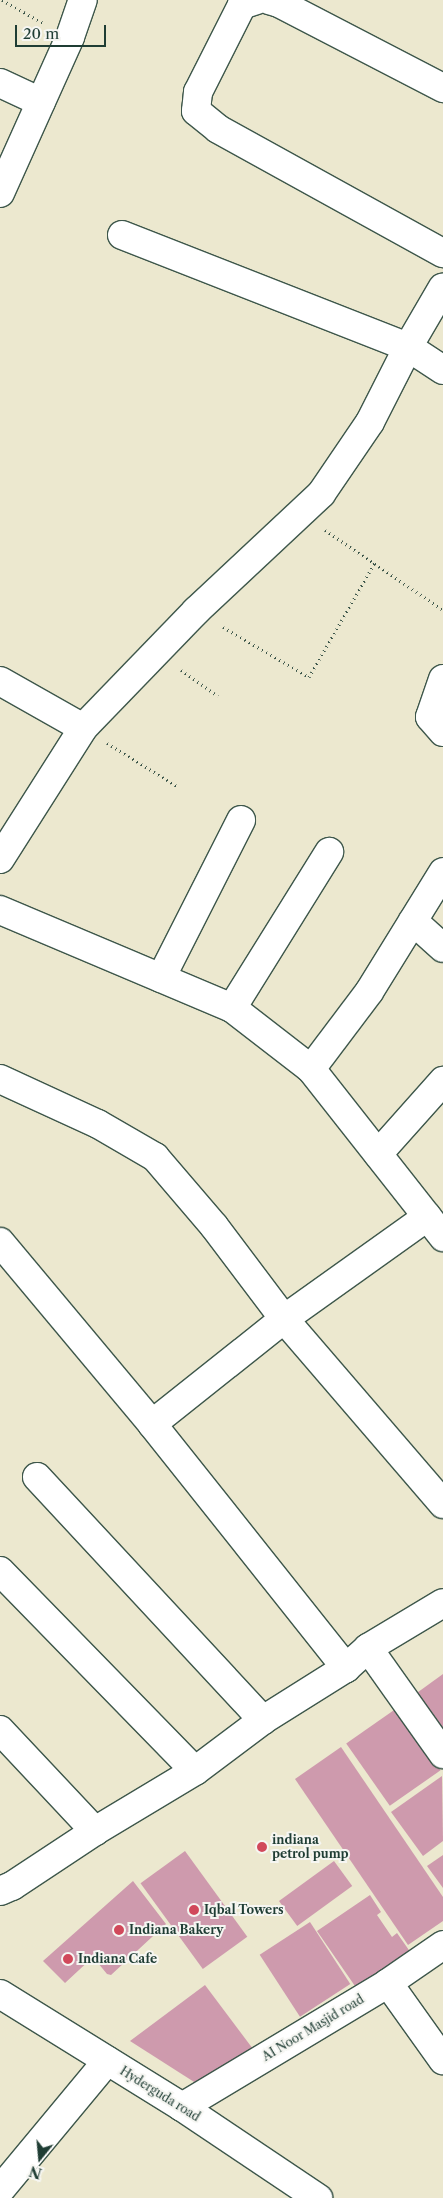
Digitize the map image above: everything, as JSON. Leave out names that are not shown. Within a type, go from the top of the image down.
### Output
[{"type":"street","points":[[0,193],[70,37],[84,0]]},
{"type":"street","points":[[257,0],[242,5],[198,92],[196,111],[218,129],[443,253]]},
{"type":"street","points":[[269,0],[279,2],[443,88]]},
{"type":"street","points":[[0,83],[41,102]]},
{"type":"street","points":[[122,235],[408,347],[443,370]]},
{"type":"street","points":[[0,859],[83,728],[196,611],[321,494],[370,422],[408,347],[443,286]]},
{"type":"street","points":[[443,678],[430,717],[443,732]]},
{"type":"street","points":[[0,681],[83,728]]},
{"type":"street","points":[[161,978],[241,820]]},
{"type":"street","points":[[232,1008],[329,852]]},
{"type":"street","points":[[311,1069],[369,992],[443,872]]},
{"type":"street","points":[[0,910],[232,1008],[311,1069],[435,1227],[284,1319],[152,1424]]},
{"type":"street","points":[[413,921],[443,948]]},
{"type":"street","points":[[0,1079],[98,1124],[155,1157],[214,1226],[284,1319],[443,1504]]},
{"type":"street","points":[[378,1154],[443,1082]]},
{"type":"street","points":[[0,1242],[152,1424],[346,1668]]},
{"type":"street","points":[[37,1477],[263,1720]]},
{"type":"street","points":[[0,1571],[195,1771]]},
{"type":"street","points":[[0,1891],[12,1886],[95,1831],[195,1771],[263,1720],[346,1668],[368,1648],[443,1603]]},
{"type":"street","points":[[368,1648],[443,1754]]},
{"type":"street","points":[[0,1730],[95,1831]]},
{"type":"street","name":"AI Noor Masjid road","points":[[182,2107],[388,1983],[443,1945]]},
{"type":"street","points":[[388,1983],[443,2060]]},
{"type":"street","name":"Hyderguda road","points":[[0,1994],[182,2107],[318,2198]]},
{"type":"street","points":[[11,2190],[107,2061]]},
{"type":"path","points":[[2,0],[70,37]]},
{"type":"path","points":[[300,514],[375,562],[443,610]]},
{"type":"path","points":[[196,611],[309,677],[375,562]]},
{"type":"path","points":[[155,653],[218,696]]},
{"type":"path","points":[[83,728],[177,786]]},
{"type":"building","points":[[443,1674],[443,1735],[414,1695]]},
{"type":"building","points":[[397,1708],[441,1770],[390,1806],[346,1744]]},
{"type":"building","points":[[341,1747],[443,1897],[443,1921],[408,1945],[295,1779]]},
{"type":"building","points":[[442,1776],[443,1841],[423,1856],[391,1812]]},
{"type":"building","name":"Iqbal Towers","points":[[185,1851],[247,1937],[203,1969],[141,1883]]},
{"type":"building","points":[[443,1855],[443,1888],[427,1866]]},
{"type":"building","points":[[334,1861],[352,1886],[297,1926],[279,1901]]},
{"type":"building","name":"Indiana Bakery","points":[[133,1881],[166,1924],[111,1975],[107,1974],[93,1957],[65,1983],[43,1961]]},
{"type":"building","points":[[370,1895],[381,1912],[377,1915],[392,1937],[397,1933],[411,1953],[357,1989],[317,1931]]},
{"type":"building","points":[[310,1922],[350,1984],[300,2017],[260,1955]]},
{"type":"building","points":[[205,1985],[253,2049],[202,2087],[130,2041]]},
{"type":"place","name":"indiana petrol pump","points":[[262,1847]]},
{"type":"place","name":"Iqbal Towers","points":[[194,1910]]},
{"type":"place","name":"Indiana Bakery","points":[[119,1930]]},
{"type":"place","name":"Indiana Cafe","points":[[68,1959]]}]
